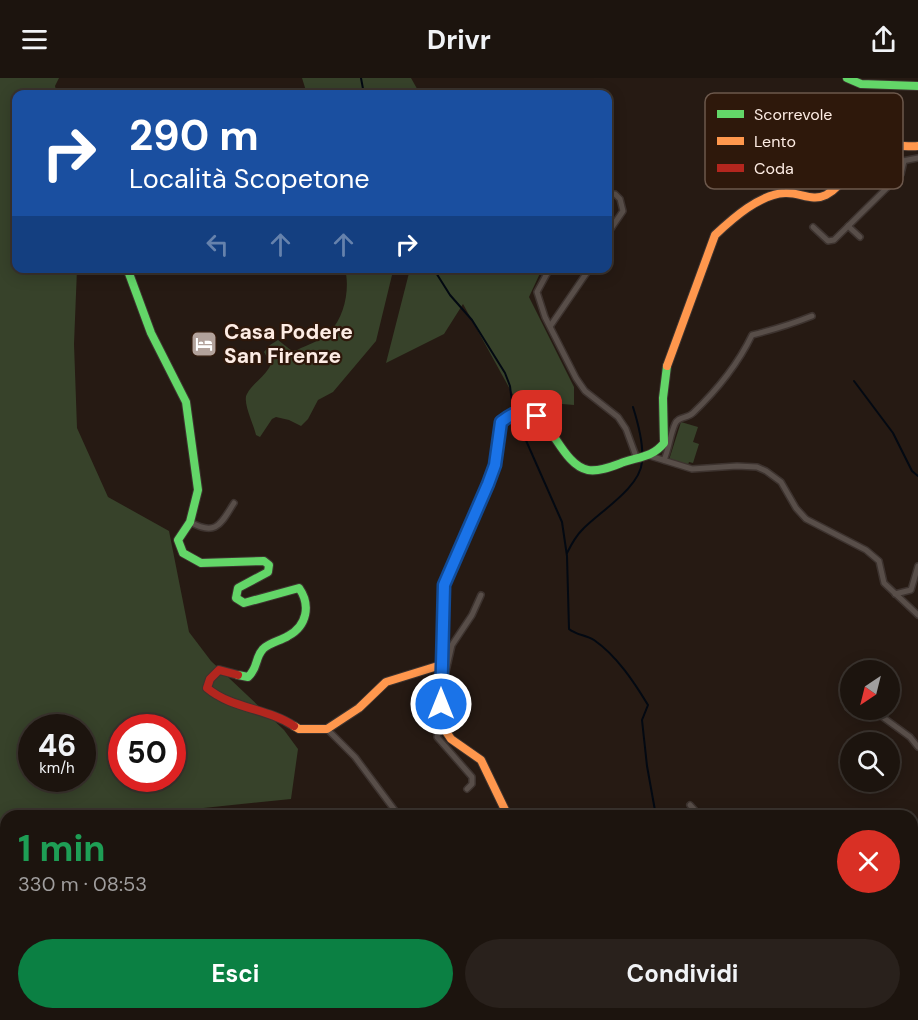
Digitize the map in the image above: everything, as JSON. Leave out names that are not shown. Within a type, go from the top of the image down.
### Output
[{"type":"main road","points":[[847,78],[861,84],[918,86]]},
{"type":"main road","points":[[903,146],[918,146]]},
{"type":"main road","points":[[505,810],[481,760],[451,739],[441,724],[444,585],[495,465],[501,422],[519,410],[527,410],[537,416],[574,464],[588,470],[650,456],[664,443],[663,398],[666,370],[715,235],[726,223],[748,207],[785,193],[814,200],[828,195],[834,189]]},
{"type":"main road","points":[[129,273],[151,333],[186,402],[198,490],[190,522],[178,540],[183,553],[201,563],[264,561],[270,565],[268,572],[238,588],[236,598],[244,603],[259,601],[299,588],[306,596],[308,606],[304,620],[292,634],[269,644],[259,654],[256,670],[248,677],[219,670],[210,679],[207,688],[219,698],[284,719],[299,729],[327,729],[359,708],[386,682],[441,664]]},
{"type":"street","points":[[903,161],[918,158]]},
{"type":"street","points":[[813,227],[828,241],[834,240],[886,189]]},
{"type":"street","points":[[612,194],[620,200],[623,211],[612,227]]},
{"type":"street","points":[[848,226],[860,237]]},
{"type":"street","points":[[547,273],[537,292],[545,317],[576,378],[585,391],[618,417],[626,429],[637,459]]},
{"type":"street","points":[[551,326],[587,273]]},
{"type":"street","points":[[664,460],[675,423],[682,417],[693,413],[719,385],[742,355],[752,335],[770,333],[780,326],[812,316]]},
{"type":"street","points":[[650,456],[692,469],[737,466],[757,467],[765,471],[781,482],[806,519],[866,550],[879,561],[884,582],[918,615]]},
{"type":"street","points":[[190,522],[200,528],[218,526],[226,519],[234,503]]},
{"type":"street","points":[[895,594],[911,590],[918,566]]},
{"type":"street","points":[[442,684],[452,645],[472,615],[481,595]]},
{"type":"street","points":[[887,720],[910,737],[918,747]]},
{"type":"street","points":[[327,729],[355,757],[395,810]]},
{"type":"street","points":[[444,729],[438,732],[437,737],[472,777],[472,784],[467,789]]},
{"type":"street","points":[[690,805],[695,810]]},
{"type":"green space","points":[[0,78],[59,78],[55,86],[56,90],[12,90],[12,273],[77,273],[74,344],[77,428],[108,497],[169,531],[189,632],[211,661],[284,730],[298,749],[291,799],[194,810],[0,810]]},
{"type":"green space","points":[[302,78],[411,78],[418,90],[306,90]]},
{"type":"green space","points":[[346,273],[393,273],[376,341],[333,392],[318,400],[308,419],[301,426],[276,417],[272,419],[260,437],[256,435],[246,398],[249,390],[267,372],[271,364],[264,352],[278,340],[292,351],[327,335],[343,310]]},
{"type":"green space","points":[[409,273],[540,273],[529,297],[574,387],[574,405],[516,400],[463,304],[444,334],[386,363]]},
{"type":"green space","points":[[681,422],[698,427],[693,442],[699,444],[693,463],[689,462],[688,465],[669,460]]},
{"type":"waterway","points":[[361,78],[363,90]]},
{"type":"waterway","points":[[436,273],[450,295],[472,320],[505,373],[510,386],[513,411],[562,522],[567,556],[569,629],[602,646],[618,662],[648,705],[642,720],[655,810]]},
{"type":"waterway","points":[[854,381],[893,433],[912,471],[918,476]]},
{"type":"waterway","points":[[567,553],[580,532],[618,499],[640,472],[642,448],[633,407]]},
{"type":"traffic: fast","points":[[847,78],[861,84],[918,86]]},
{"type":"traffic: fast","points":[[129,273],[151,333],[186,402],[198,490],[190,522],[178,540],[183,553],[201,563],[264,561],[269,565],[268,572],[238,588],[236,598],[244,603],[299,588],[305,601],[305,615],[299,627],[288,636],[263,649],[258,656],[254,670],[248,677],[238,675]]},
{"type":"traffic: fast","points":[[452,566],[495,465],[501,422],[511,415],[528,412],[546,425],[569,457],[588,470],[601,469],[646,456],[664,443],[663,398],[667,366]]},
{"type":"traffic: slow","points":[[903,146],[918,146]]},
{"type":"traffic: slow","points":[[667,366],[715,235],[747,208],[776,194],[790,193],[821,197],[834,189]]},
{"type":"traffic: slow","points":[[452,566],[444,585],[441,724],[451,739],[481,760],[505,810]]},
{"type":"traffic: slow","points":[[294,726],[299,729],[327,729],[359,708],[386,682],[441,665]]},
{"type":"traffic: jam","points":[[238,675],[219,670],[210,679],[207,688],[238,705],[273,715],[294,726]]},
{"type":"place","name":"Casa Podere San Firenze","points":[[204,344]]},
{"type":"route","points":[[441,704],[444,585],[495,465],[501,422],[519,410],[527,410],[537,416]]}]
